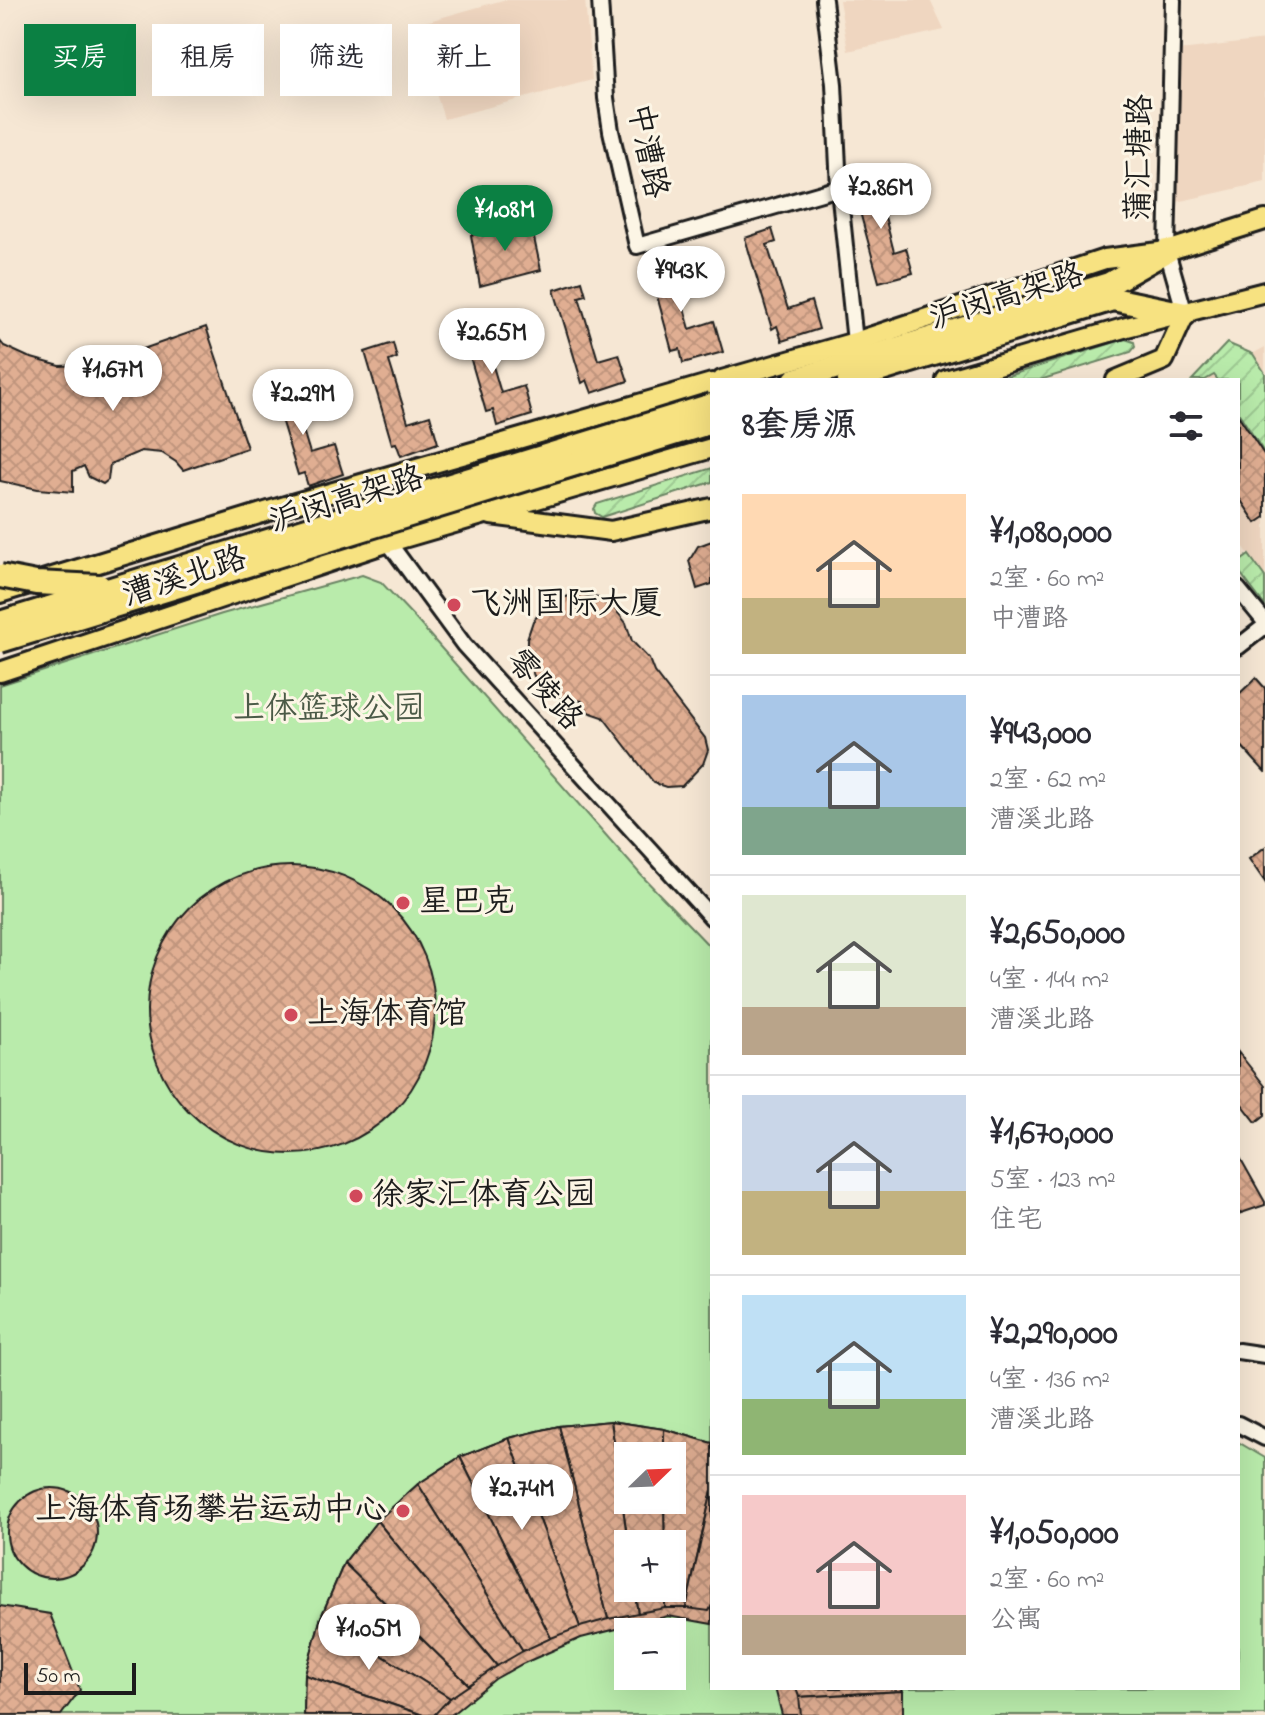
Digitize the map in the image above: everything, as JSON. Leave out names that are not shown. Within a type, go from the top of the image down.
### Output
[{"type":"highway","name":"沪闵高架路","points":[[855,378],[1111,291],[1167,251]]},
{"type":"highway","name":"沪闵高架路","points":[[1111,291],[1185,314]]},
{"type":"highway","points":[[802,378],[1111,291]]},
{"type":"highway","points":[[0,623],[710,406]]},
{"type":"highway","name":"沪闵高架路","points":[[0,641],[710,423]]},
{"type":"highway","points":[[0,576],[65,586],[98,586],[144,580]]},
{"type":"main road","points":[[729,378],[855,342],[1105,259],[1167,251],[1265,220]]},
{"type":"main road","points":[[953,378],[1127,327],[1265,292]]},
{"type":"main road","points":[[1121,378],[1164,360],[1185,314]]},
{"type":"main road","name":"漕溪北路","points":[[0,592],[359,484],[710,384]]},
{"type":"main road","name":"漕溪北路","points":[[0,672],[386,543],[710,449]]},
{"type":"main road","points":[[485,515],[611,531],[710,508]]},
{"type":"street","name":"中漕路","points":[[600,0],[606,98],[637,246],[839,188]]},
{"type":"street","points":[[824,0],[855,342]]},
{"type":"street","name":"蒲汇塘路","points":[[1173,0],[1167,251],[1185,314]]},
{"type":"street","name":"零陵路","points":[[359,484],[386,543],[464,645],[710,916]]},
{"type":"street","points":[[1240,592],[1265,624],[1240,645]]},
{"type":"street","points":[[1240,1351],[1265,1355]]},
{"type":"street","points":[[1240,1425],[1265,1438]]},
{"type":"shaded area","points":[[503,0],[585,0],[592,80],[444,119],[437,96],[520,96],[520,24],[419,24]]},
{"type":"shaded area","points":[[839,0],[930,0],[944,30],[848,51]]},
{"type":"shaded area","points":[[1265,40],[1265,182],[1177,202],[1180,50]]},
{"type":"shaded area","points":[[1265,347],[1265,577],[1240,542],[1240,378],[1209,378]]},
{"type":"green space","points":[[1125,339],[1134,342],[1131,352],[1046,378],[1001,378]]},
{"type":"green space","points":[[1227,343],[1253,354],[1265,373],[1265,454],[1240,415],[1240,378],[1216,378],[1214,375],[1194,378]]},
{"type":"green space","points":[[710,469],[710,483],[602,517],[595,513],[597,504]]},
{"type":"green space","points":[[1249,555],[1265,577],[1265,606],[1240,573],[1240,562]]},
{"type":"green space","name":"徐家汇体育公园","points":[[362,575],[381,582],[413,616],[641,875],[710,947],[710,1690],[1240,1690],[1240,1443],[1265,1458],[1265,1715],[0,1715],[0,685],[222,614]]},
{"type":"building","points":[[886,177],[892,198],[881,201],[894,252],[906,248],[913,273],[879,282],[853,186]]},
{"type":"building","points":[[530,220],[541,270],[480,286],[471,235]]},
{"type":"building","points":[[772,229],[776,242],[767,245],[788,309],[811,301],[819,329],[782,341],[777,326],[772,329],[745,238]]},
{"type":"building","points":[[675,250],[679,262],[672,265],[690,329],[714,321],[723,352],[683,363],[680,349],[672,351],[647,259]]},
{"type":"building","points":[[582,281],[586,295],[579,297],[598,360],[619,354],[628,381],[592,393],[587,380],[582,383],[554,290]]},
{"type":"building","points":[[488,313],[492,326],[482,329],[501,393],[524,386],[532,415],[497,426],[493,410],[486,412],[460,322]]},
{"type":"building","points":[[206,327],[247,448],[183,470],[162,453],[141,451],[110,464],[108,480],[103,484],[89,477],[84,466],[73,471],[73,492],[0,481],[0,341],[28,357],[60,366],[100,364]]},
{"type":"building","points":[[393,343],[397,358],[389,361],[408,422],[430,415],[438,443],[401,456],[396,443],[392,444],[365,352]]},
{"type":"building","points":[[298,374],[302,388],[291,391],[310,453],[334,446],[343,474],[308,486],[304,473],[298,475],[270,383]]},
{"type":"building","points":[[1240,418],[1265,456],[1265,517],[1256,523],[1240,499]]},
{"type":"building","points":[[710,542],[710,585],[697,589],[689,561],[698,546]]},
{"type":"building","points":[[579,594],[598,598],[614,608],[626,623],[632,641],[649,659],[654,672],[705,738],[708,750],[703,764],[682,786],[666,787],[654,783],[603,717],[588,712],[582,701],[563,699],[546,690],[534,676],[527,658],[527,639],[533,621],[545,607],[561,598]]},
{"type":"building","points":[[1256,678],[1265,688],[1265,772],[1240,744],[1240,693]]},
{"type":"building","points":[[1265,847],[1265,882],[1249,859]]},
{"type":"building","name":"上海体育馆","points":[[291,866],[319,869],[346,877],[393,908],[424,955],[432,982],[435,1010],[432,1038],[424,1065],[393,1112],[346,1143],[319,1151],[291,1154],[263,1151],[236,1143],[189,1112],[158,1065],[150,1038],[147,1010],[150,982],[158,955],[189,908],[236,877],[263,869]]},
{"type":"building","points":[[1240,1055],[1265,1086],[1265,1115],[1256,1122],[1240,1102]]},
{"type":"building","points":[[1240,1158],[1265,1202],[1265,1205],[1240,1213]]},
{"type":"building","points":[[611,1421],[664,1429],[710,1442],[710,1624],[668,1616],[614,1618],[614,1630],[581,1638],[522,1664],[495,1679],[451,1715],[304,1715],[305,1675],[321,1617],[344,1563],[377,1521],[418,1484],[460,1457],[509,1438],[559,1426]]},
{"type":"building","points":[[611,1421],[664,1429],[664,1442],[614,1443]]},
{"type":"building","points":[[611,1421],[614,1514],[624,1514],[626,1530],[614,1530],[614,1602],[636,1602],[638,1613],[608,1619],[559,1426]]},
{"type":"building","points":[[559,1426],[608,1619],[580,1627],[509,1438]]},
{"type":"building","points":[[664,1429],[710,1442],[710,1499],[686,1608],[665,1608],[665,1602],[686,1602],[686,1530],[665,1530],[664,1514],[686,1514],[686,1442],[664,1442]]},
{"type":"building","points":[[509,1438],[580,1627],[551,1638],[460,1457]]},
{"type":"building","points":[[460,1457],[551,1638],[523,1651],[418,1484]]},
{"type":"building","points":[[418,1484],[523,1651],[497,1666],[377,1521]]},
{"type":"building","points":[[52,1488],[69,1491],[84,1501],[94,1516],[97,1533],[94,1550],[84,1565],[69,1575],[52,1578],[35,1575],[20,1565],[10,1550],[7,1533],[10,1516],[20,1501],[35,1491]]},
{"type":"building","points":[[710,1499],[710,1609],[686,1608]]},
{"type":"building","points":[[624,1514],[664,1514],[665,1530],[626,1530]]},
{"type":"building","points":[[377,1521],[497,1666],[469,1685],[344,1563]]},
{"type":"building","points":[[344,1563],[469,1685],[450,1698],[321,1617]]},
{"type":"building","points":[[636,1602],[665,1602],[665,1608],[638,1613]]},
{"type":"building","points":[[0,1606],[50,1614],[80,1690],[61,1715],[0,1715]]},
{"type":"building","points":[[321,1617],[450,1698],[434,1715],[423,1715],[305,1675]]},
{"type":"building","points":[[305,1675],[423,1715],[304,1715]]},
{"type":"building","points":[[776,1690],[902,1690],[903,1715],[782,1715]]},
{"type":"building","points":[[797,1690],[903,1691],[799,1697]]},
{"type":"building","points":[[903,1691],[903,1715],[801,1715],[799,1697]]},
{"type":"place","name":"飞洲国际大厦","points":[[454,605]]},
{"type":"place","name":"星巴克","points":[[403,903]]},
{"type":"place","name":"上海体育馆","points":[[291,1015]]},
{"type":"place","name":"徐家汇体育公园","points":[[356,1196]]},
{"type":"place","name":"上海体育场攀岩运动中心","points":[[403,1511]]},
{"type":"park label","name":"上体篮球公园","points":[[329,710]]}]
